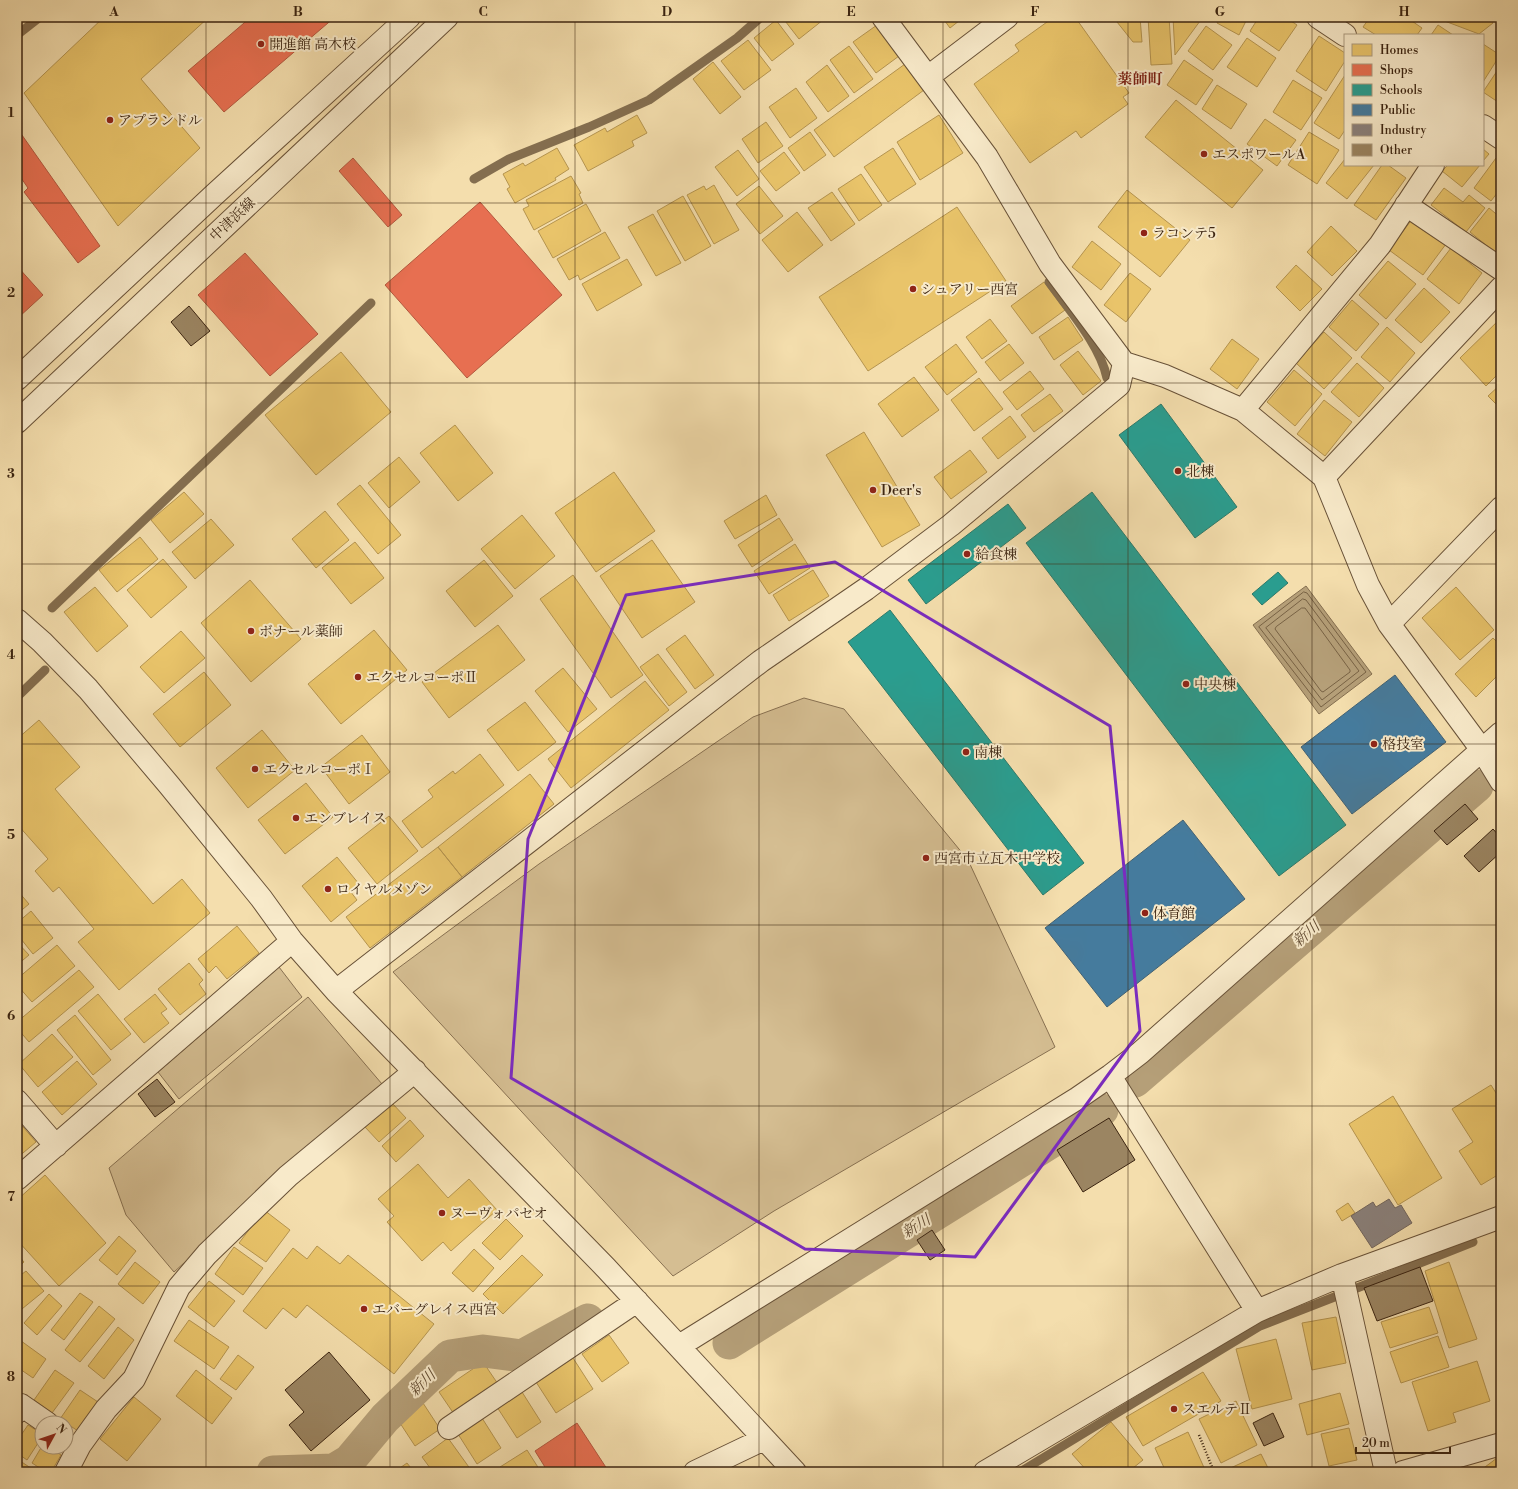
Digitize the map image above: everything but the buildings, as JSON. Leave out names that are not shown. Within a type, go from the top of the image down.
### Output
[{"type":"street","points":[[17,379],[215,194],[409,17]]},
{"type":"street","name":"中津浜線","points":[[17,422],[447,17]]},
{"type":"street","points":[[883,17],[987,157],[1050,264],[1124,363],[1165,376],[1243,410],[1324,477],[1368,585],[1389,624],[1482,750],[1501,781]]},
{"type":"street","points":[[928,77],[1006,17]]},
{"type":"street","points":[[1318,17],[1344,34]]},
{"type":"street","points":[[1484,127],[1501,138]]},
{"type":"street","points":[[1243,410],[1380,245],[1432,166]]},
{"type":"street","points":[[1406,205],[1501,269]]},
{"type":"street","points":[[1324,477],[1501,288]]},
{"type":"street","points":[[336,991],[762,661],[866,589],[951,525],[1119,385],[1124,363]]},
{"type":"street","points":[[1389,624],[1501,508]]},
{"type":"street","points":[[17,620],[42,642],[88,689],[174,791],[261,898],[292,941],[336,991],[606,1268],[795,1472]]},
{"type":"street","points":[[679,1346],[1078,1098],[1110,1076],[1140,1053],[1501,733]]},
{"type":"street","points":[[17,1179],[292,941]]},
{"type":"street","points":[[74,1440],[134,1379],[179,1287],[207,1254],[288,1176],[415,1071]]},
{"type":"street","points":[[1110,1076],[1256,1311]]},
{"type":"street","points":[[17,1101],[56,1146]]},
{"type":"street","points":[[985,1472],[1256,1311],[1342,1275],[1501,1217]]},
{"type":"street","points":[[1342,1275],[1386,1472]]},
{"type":"street","points":[[449,1428],[637,1301]]},
{"type":"street","points":[[17,1412],[21,1405],[35,1415]]},
{"type":"street","points":[[695,1472],[764,1439]]},
{"type":"street","points":[[1403,1472],[1501,1444]]},
{"type":"street","points":[[66,1472],[70,1455]]},
{"type":"path","points":[[1199,1435],[1214,1472]]},
{"type":"highlighted area","points":[[835,562],[1110,726],[1140,1031],[975,1257],[805,1249],[511,1078],[528,839],[626,595]]},
{"type":"shaded area","points":[[804,698],[844,709],[968,860],[1055,1047],[774,1211],[673,1276],[393,972],[539,864],[753,717]]},
{"type":"shaded area","points":[[279,967],[302,997],[179,1099],[158,1072]]},
{"type":"shaded area","points":[[308,997],[382,1084],[174,1272],[126,1215],[109,1168]]},
{"type":"water","points":[[1306,586],[1372,674],[1319,714],[1253,625]]},
{"type":"waterway","points":[[17,35],[40,17]]},
{"type":"waterway","points":[[474,179],[509,159],[589,127],[649,100],[737,38],[761,17]]},
{"type":"waterway","points":[[1049,282],[1091,341],[1098,353],[1107,378]]},
{"type":"waterway","points":[[52,608],[371,303]]},
{"type":"waterway","points":[[17,697],[45,670]]},
{"type":"waterway","name":"新川","points":[[1135,1081],[1477,786]]},
{"type":"waterway","name":"新川","points":[[729,1343],[1102,1110]]},
{"type":"waterway","points":[[1352,1290],[1473,1242]]},
{"type":"waterway","points":[[1020,1472],[1260,1326],[1337,1296]]},
{"type":"waterway","name":"新川","points":[[273,1472],[334,1470],[349,1461],[385,1418],[450,1356],[483,1351],[522,1356],[588,1320]]},
{"type":"place","name":"開進館 高木校","points":[[261,44]]},
{"type":"place","name":"アプランドル","points":[[110,120]]},
{"type":"place","name":"エスポワールA","points":[[1204,154]]},
{"type":"place","name":"ラコンテ5","points":[[1144,233]]},
{"type":"place","name":"シュアリー西宮","points":[[913,289]]},
{"type":"place","name":"北棟","points":[[1178,471]]},
{"type":"place","name":"Deer's","points":[[873,490]]},
{"type":"place","name":"給食棟","points":[[967,554]]},
{"type":"place","name":"ボナール薬師","points":[[251,631]]},
{"type":"place","name":"エクセルコーポⅡ","points":[[358,677]]},
{"type":"place","name":"中央棟","points":[[1186,684]]},
{"type":"place","name":"格技室","points":[[1374,744]]},
{"type":"place","name":"南棟","points":[[966,752]]},
{"type":"place","name":"エクセルコーポⅠ","points":[[255,769]]},
{"type":"place","name":"エンブレイス","points":[[296,818]]},
{"type":"place","name":"西宮市立瓦木中学校","points":[[926,858]]},
{"type":"place","name":"ロイヤルメゾン","points":[[328,889]]},
{"type":"place","name":"体育館","points":[[1145,913]]},
{"type":"place","name":"ヌーヴォパセオ","points":[[442,1213]]},
{"type":"place","name":"エバーグレイス西宮","points":[[364,1309]]},
{"type":"place","name":"スエルテⅡ","points":[[1174,1409]]},
{"type":"district","name":"薬師町","points":[[1140,79]]}]
